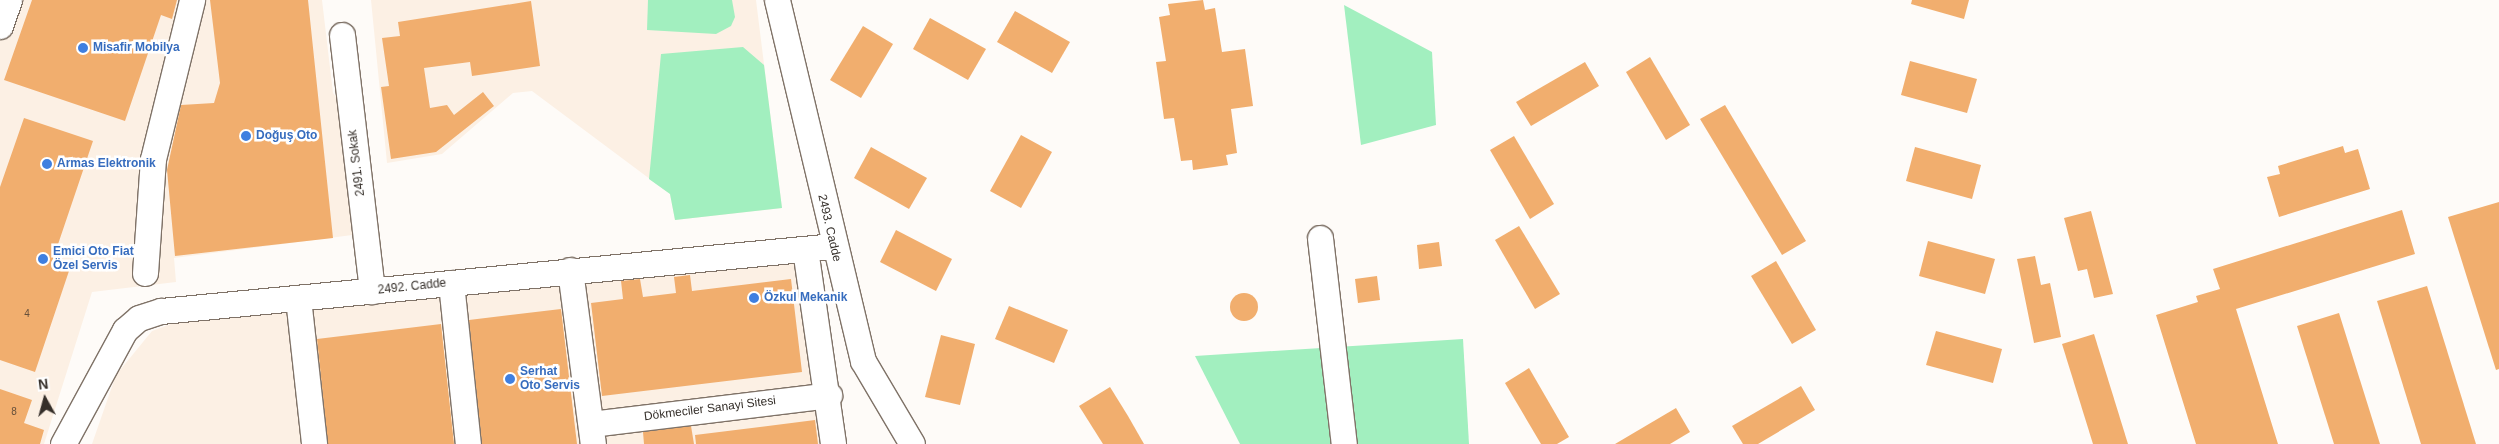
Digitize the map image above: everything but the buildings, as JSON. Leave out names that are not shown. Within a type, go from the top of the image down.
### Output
[{"type":"street","points":[[0,26],[9,0]]},
{"type":"street","points":[[145,273],[153,159],[192,0]]},
{"type":"street","name":"2493. Cadde","points":[[777,0],[833,246],[863,361],[912,444]]},
{"type":"street","name":"2491. Sokak","points":[[342,35],[372,290]]},
{"type":"street","points":[[1320,238],[1344,444]]},
{"type":"street","name":"2492. Cadde","points":[[64,444],[110,355],[139,318],[161,311],[833,246]]},
{"type":"street","points":[[805,249],[829,395],[833,444]]},
{"type":"street","name":"Dökmeciler Sanayi Sitesi","points":[[570,270],[592,434],[829,395]]},
{"type":"street","points":[[451,283],[468,444]]},
{"type":"street","points":[[298,298],[314,444]]},
{"type":"shaded area","points":[[0,0],[322,0],[333,93],[346,110],[360,234],[174,258],[176,282],[92,292],[44,444],[0,444]]},
{"type":"shaded area","points":[[371,0],[756,0],[782,208],[675,220],[670,194],[532,91],[513,93],[442,154],[387,163]]},
{"type":"shaded area","points":[[817,261],[843,444],[92,444],[116,375],[152,331],[179,321],[609,275]]},
{"type":"green space","points":[[648,0],[732,0],[735,17],[731,26],[716,34],[647,30]]},
{"type":"green space","points":[[1344,5],[1432,52],[1436,125],[1361,145]]},
{"type":"green space","points":[[743,47],[764,65],[782,208],[675,220],[670,194],[649,179],[661,54]]},
{"type":"green space","points":[[1463,339],[1469,444],[1240,444],[1195,356]]},
{"type":"place","name":"Misafir Mobilya","points":[[83,48]]},
{"type":"place","name":"Doğuş Oto","points":[[246,136]]},
{"type":"place","name":"Armas Elektronik","points":[[47,164]]},
{"type":"place","name":"Emici Oto Fiat Özel Servis","points":[[43,259]]},
{"type":"place","name":"Özkul Mekanik","points":[[754,298]]},
{"type":"place","name":"Serhat Oto Servis","points":[[510,379]]}]
